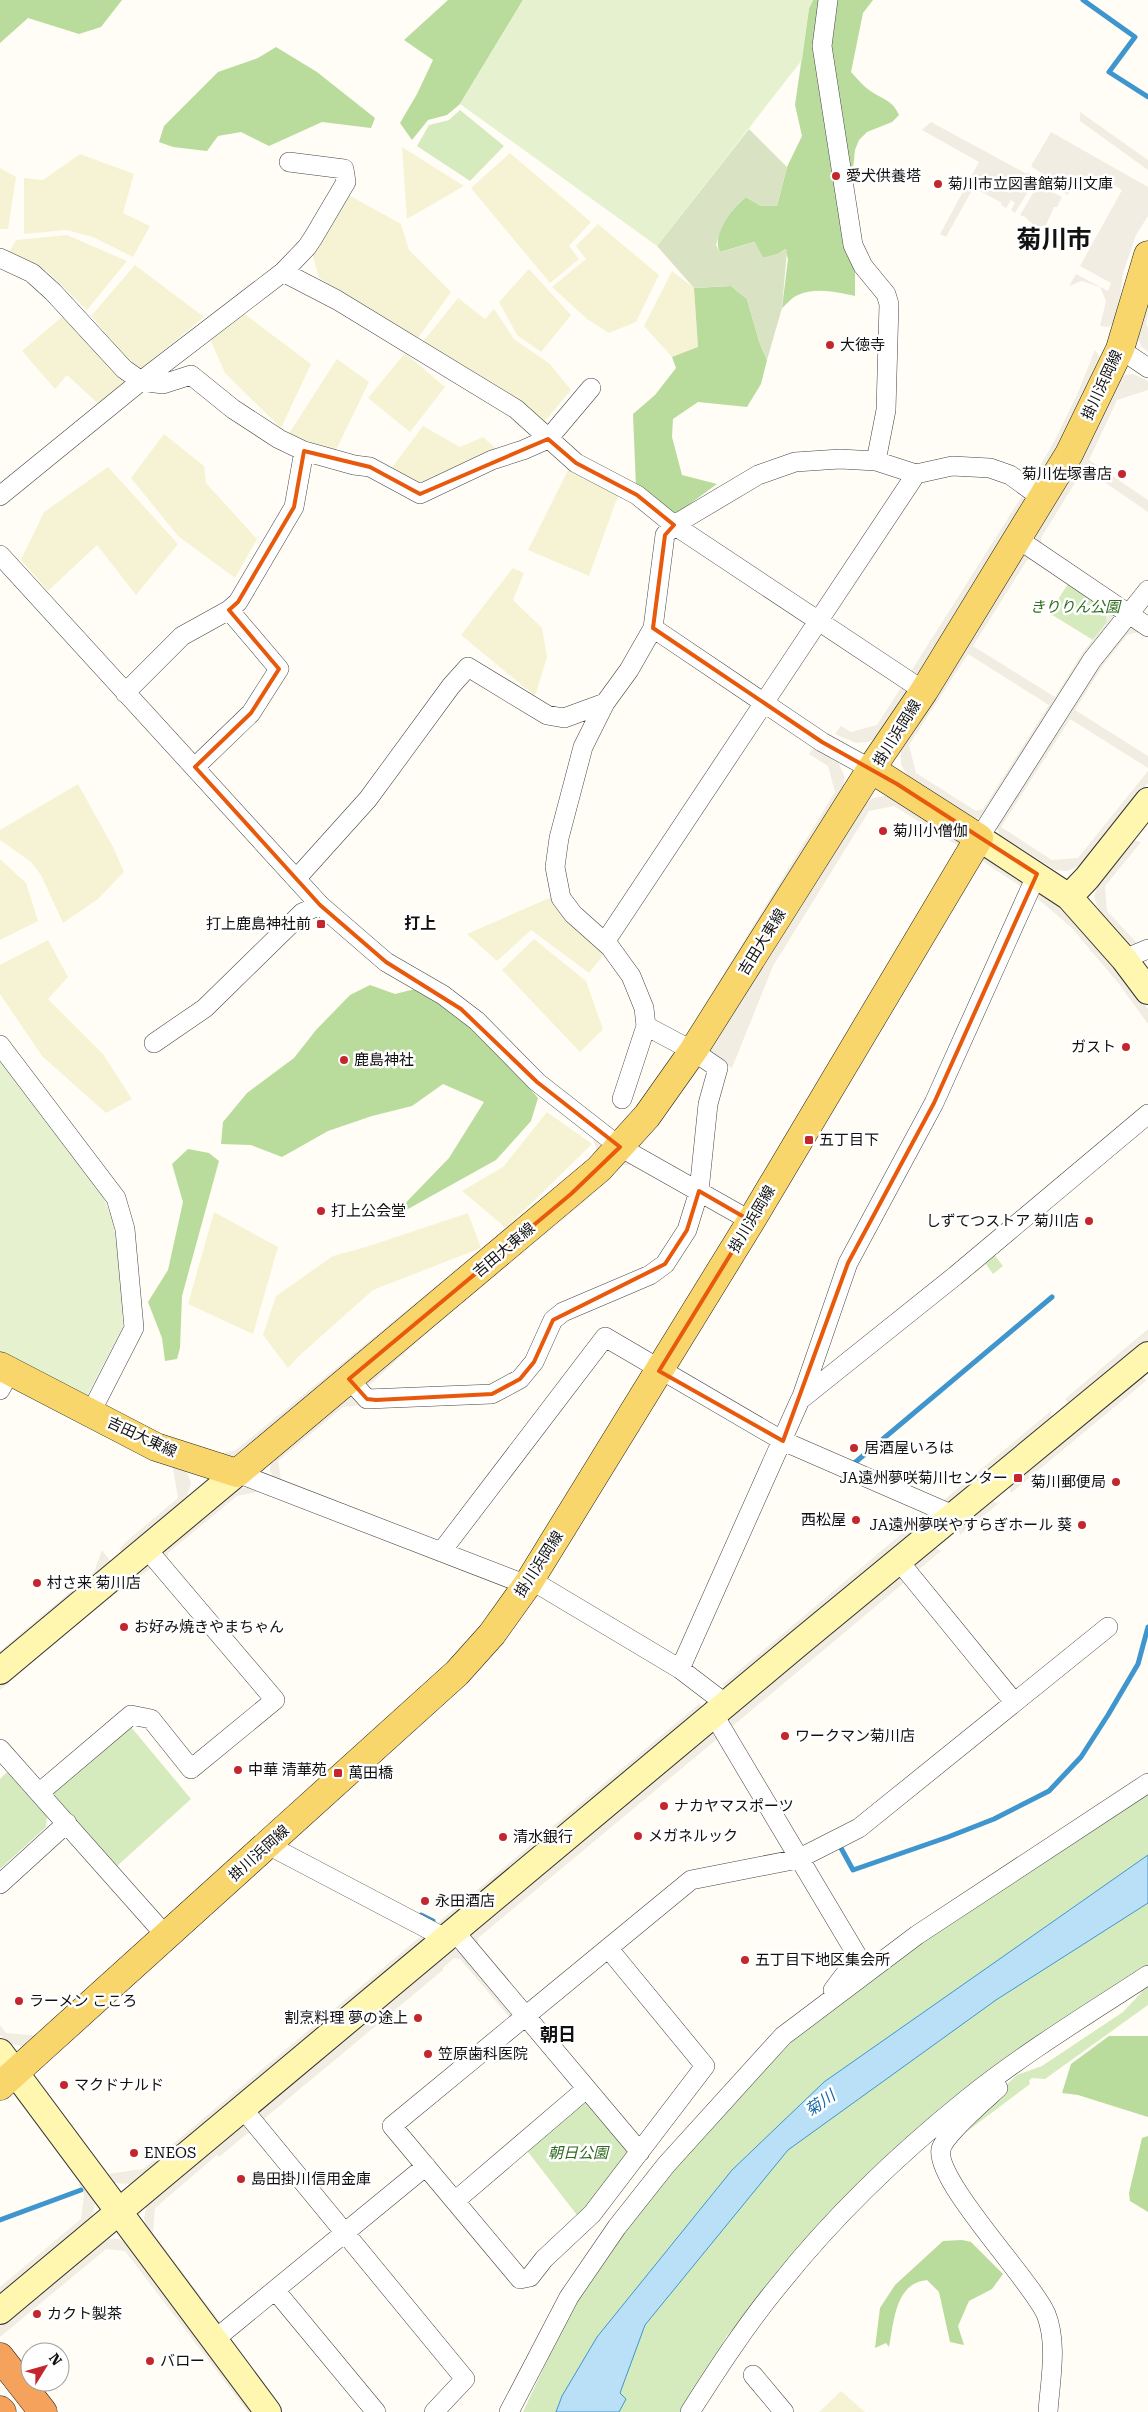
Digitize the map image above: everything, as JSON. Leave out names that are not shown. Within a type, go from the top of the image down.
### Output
[{"type":"highway","points":[[0,2357],[43,2412]]},
{"type":"main road","name":"掛川浜岡線","points":[[5,2070],[167,1936],[457,1673],[492,1634],[529,1582],[751,1221],[979,838],[871,769],[924,690],[1069,454],[1120,348],[1148,255]]},
{"type":"main road","name":"吉田大東線","points":[[3,1376],[91,1412],[156,1446],[237,1474],[571,1194],[620,1147],[671,1084],[693,1051],[871,769]]},
{"type":"street","points":[[828,0],[822,46],[854,245],[863,266],[886,294],[890,304],[886,410],[876,461]]},
{"type":"street","points":[[0,496],[141,381],[282,272],[307,247],[346,182],[344,169],[289,162]]},
{"type":"street","points":[[0,258],[32,272],[124,369],[141,381],[163,384],[191,375],[233,409],[279,439],[304,451],[354,465],[370,467],[420,494],[492,460],[523,450],[548,439],[591,388]]},
{"type":"street","points":[[282,272],[337,300],[516,409],[576,463],[637,495],[674,525],[924,690]]},
{"type":"street","points":[[1120,348],[1148,368]]},
{"type":"street","points":[[125,692],[182,636],[229,610],[238,602],[294,507],[304,451]]},
{"type":"street","points":[[622,1099],[646,1026],[644,1008],[631,976],[605,942],[573,914],[561,898],[555,867],[559,838],[583,747],[605,703],[629,670],[653,628],[665,535],[674,525],[758,475],[795,462],[840,459],[876,461],[916,474],[952,466],[1002,471],[1042,498]]},
{"type":"street","points":[[605,942],[916,474]]},
{"type":"street","points":[[1018,539],[1148,626]]},
{"type":"street","points":[[0,555],[320,905],[386,962],[443,995],[471,1017],[537,1082],[620,1147],[751,1221]]},
{"type":"street","points":[[1148,590],[1092,660],[979,838],[1037,874],[1069,897],[1124,959],[1148,991]]},
{"type":"street","points":[[195,767],[251,713],[280,669],[229,610]]},
{"type":"street","points":[[653,628],[822,742],[871,769]]},
{"type":"street","points":[[296,879],[368,800],[451,686],[468,667],[547,715],[564,718],[605,703]]},
{"type":"street","points":[[1069,897],[1087,878],[1148,801]]},
{"type":"street","points":[[680,1669],[800,1400],[848,1263],[934,1104],[1037,874]]},
{"type":"street","points":[[154,1043],[205,1008],[302,913],[320,905]]},
{"type":"street","points":[[1124,959],[1148,949]]},
{"type":"street","points":[[349,1379],[367,1399],[376,1400],[492,1394],[520,1379],[534,1362],[552,1320],[564,1312],[650,1274],[665,1264],[686,1230],[699,1191],[708,1104],[718,1068],[693,1051],[646,1026]]},
{"type":"street","points":[[0,1045],[116,1198],[125,1229],[134,1328],[91,1412]]},
{"type":"street","points":[[800,1400],[956,1276],[1148,1114]]},
{"type":"street","points":[[441,1552],[605,1338],[782,1441],[953,1515]]},
{"type":"street","points":[[0,2311],[244,2109],[898,1560],[1148,1355]]},
{"type":"street","points":[[0,1671],[237,1474],[441,1552],[529,1582],[680,1669],[720,1709],[798,1859],[858,1957],[819,2008]]},
{"type":"street","points":[[39,1793],[131,1715],[151,1719],[191,1769],[275,1700],[146,1548]]},
{"type":"street","points":[[898,1560],[1014,1702]]},
{"type":"street","points":[[608,1948],[705,2066],[592,2214],[544,2259],[530,2277],[520,2279],[392,2126],[524,2016],[608,1948],[692,1880],[798,1859],[859,1828],[1108,1627]]},
{"type":"street","points":[[0,1749],[167,1936]]},
{"type":"street","points":[[509,2412],[569,2297],[617,2226],[666,2165],[782,2036],[917,1935],[1148,1784]]},
{"type":"street","points":[[0,1884],[67,1823]]},
{"type":"street","points":[[268,1845],[451,1935],[524,2016],[640,2152]]},
{"type":"street","points":[[690,2412],[727,2354],[779,2284],[851,2204],[912,2145],[968,2098],[1027,2055],[1148,1976]]},
{"type":"street","points":[[1027,2055],[1000,2086],[948,2136],[941,2149],[943,2166],[962,2197],[1045,2313],[1053,2337],[1048,2412]]},
{"type":"street","points":[[5,2070],[118,2213],[268,2412]]},
{"type":"street","points":[[455,2201],[586,2089]]},
{"type":"street","points":[[244,2109],[465,2379],[434,2412]]},
{"type":"street","points":[[214,2340],[426,2166]]},
{"type":"street","points":[[274,2290],[376,2412]]},
{"type":"street","points":[[704,2412],[752,2335],[758,2312]]},
{"type":"street","points":[[753,2375],[784,2412]]},
{"type":"highlighted area","points":[[548,439],[576,463],[637,495],[674,525],[665,535],[653,628],[822,742],[897,784],[1037,874],[934,1103],[848,1263],[783,1441],[659,1371],[751,1221],[699,1191],[687,1230],[665,1264],[553,1320],[534,1362],[520,1379],[492,1394],[376,1400],[367,1399],[349,1379],[571,1194],[620,1147],[537,1082],[461,1009],[386,962],[320,905],[195,767],[251,713],[279,669],[229,610],[238,602],[294,507],[304,451],[370,467],[420,494]]},
{"type":"shaded area","points":[[1080,112],[1148,160],[1148,170],[1080,121]]},
{"type":"shaded area","points":[[931,122],[1027,174],[1028,172],[1037,177],[1015,213],[1011,210],[1015,203],[1011,200],[1006,208],[1001,205],[1002,203],[978,190],[975,185],[946,237],[940,234],[979,162],[922,130]]},
{"type":"shaded area","points":[[1051,132],[1148,187],[1148,216],[1136,235],[1123,273],[1119,305],[1113,324],[1108,327],[1100,326],[1106,301],[1100,287],[1082,281],[1069,286],[1076,274],[1108,291],[1111,283],[1080,266],[1122,190],[1100,177],[1095,183],[1079,175],[1068,195],[1055,188],[1052,192],[1062,197],[1057,207],[1054,207],[1046,225],[1037,228],[1020,215],[1044,175],[1031,166]]},
{"type":"shaded area","points":[[402,147],[464,186],[407,219]]},
{"type":"shaded area","points":[[510,153],[591,222],[569,246],[579,259],[550,283],[471,188]]},
{"type":"shaded area","points":[[80,154],[134,174],[123,213],[150,226],[133,257],[93,237],[66,230],[24,234],[24,178],[43,180]]},
{"type":"shaded area","points":[[0,168],[16,177],[8,229],[0,229]]},
{"type":"shaded area","points":[[345,193],[401,224],[409,250],[451,292],[418,338],[319,278],[312,253]]},
{"type":"shaded area","points":[[598,224],[659,275],[636,322],[609,333],[587,319],[552,287],[586,259],[576,246]]},
{"type":"shaded area","points":[[67,235],[127,261],[87,310],[47,271],[9,252],[16,240]]},
{"type":"shaded area","points":[[135,265],[204,317],[141,369],[133,366],[91,316]]},
{"type":"shaded area","points":[[529,269],[571,315],[541,352],[517,335],[499,302]]},
{"type":"shaded area","points":[[672,271],[694,288],[698,348],[672,357],[644,326]]},
{"type":"shaded area","points":[[1148,292],[1146,323],[1148,329],[1148,352],[1142,347],[1137,337]]},
{"type":"shaded area","points":[[458,298],[485,319],[494,309],[514,339],[550,364],[571,390],[545,421],[422,343]]},
{"type":"shaded area","points":[[243,313],[311,364],[281,428],[225,373],[209,337]]},
{"type":"shaded area","points":[[64,315],[134,387],[105,410],[67,375],[55,389],[22,351]]},
{"type":"shaded area","points":[[1095,350],[1100,357],[1083,399],[1039,483],[1029,485],[1055,440],[1077,395]]},
{"type":"shaded area","points":[[405,353],[445,387],[410,432],[368,398]]},
{"type":"shaded area","points":[[337,359],[369,382],[336,450],[288,435]]},
{"type":"shaded area","points":[[1133,374],[1148,381],[1148,390],[1117,400],[1089,460],[1148,500],[1148,512],[1084,468],[1041,538],[1042,546],[1036,539],[1035,534],[1117,381],[1125,375]]},
{"type":"shaded area","points":[[423,426],[460,447],[483,437],[501,453],[418,488],[390,470]]},
{"type":"shaded area","points":[[164,434],[204,466],[206,483],[257,539],[235,578],[178,536],[131,478]]},
{"type":"shaded area","points":[[570,466],[619,493],[589,576],[528,550]]},
{"type":"shaded area","points":[[108,467],[178,544],[136,595],[97,545],[48,591],[21,560],[44,512]]},
{"type":"shaded area","points":[[1024,493],[1027,497],[1008,532],[920,671],[914,675],[910,673]]},
{"type":"shaded area","points":[[1026,554],[1035,558],[1027,560],[973,646],[1055,697],[1083,652],[1107,622],[1105,605],[1111,611],[1114,619],[981,818],[975,818],[909,778],[901,765],[901,747],[1023,555]],"holes":[[[968,654],[1049,705],[983,809],[976,811],[916,773],[909,745]]]},
{"type":"shaded area","points":[[513,568],[524,573],[513,600],[542,628],[547,657],[535,696],[461,635]]},
{"type":"shaded area","points":[[1136,628],[1142,631],[1127,635],[1102,667],[1075,710],[1148,756],[1148,768],[1070,719],[1001,827],[1052,860],[1078,858],[1148,771],[1148,783],[1082,865],[1067,871],[1055,870],[999,834],[996,826],[1099,663],[1127,629]]},
{"type":"shaded area","points":[[904,683],[909,689],[878,737],[868,742],[856,743],[835,734],[841,726],[851,732],[877,725]]},
{"type":"shaded area","points":[[814,747],[839,764],[844,775],[844,789],[693,1036],[684,1039],[835,792],[828,766],[809,754]]},
{"type":"shaded area","points":[[78,784],[113,847],[124,872],[98,899],[63,923],[41,875],[31,862],[0,840],[0,830]]},
{"type":"shaded area","points":[[889,795],[963,840],[959,852],[957,845],[894,806],[869,811],[773,966],[732,1068],[708,1053],[865,803],[873,798]]},
{"type":"shaded area","points":[[1133,840],[1141,842],[1105,886],[1107,911],[1137,943],[1130,945],[1125,943],[1100,913],[1094,896],[1099,882]]},
{"type":"shaded area","points":[[983,854],[1056,904],[1077,923],[1127,981],[1148,1009],[1148,1024],[1119,984],[1072,928],[1031,893],[976,857]]},
{"type":"shaded area","points":[[0,859],[26,883],[38,921],[0,940]]},
{"type":"shaded area","points":[[554,896],[610,947],[589,973],[531,930],[497,961],[467,934]]},
{"type":"shaded area","points":[[534,939],[586,981],[603,1029],[580,1052],[502,970]]},
{"type":"shaded area","points":[[48,940],[68,977],[48,999],[103,1054],[132,1099],[106,1113],[42,1056],[0,994],[0,965]]},
{"type":"shaded area","points":[[547,1112],[592,1144],[506,1228],[462,1191],[503,1167]]},
{"type":"shaded area","points":[[592,1136],[603,1148],[568,1177],[597,1151]]},
{"type":"shaded area","points":[[622,1159],[637,1165],[623,1165],[585,1201],[429,1331],[366,1388],[364,1383]]},
{"type":"shaded area","points":[[545,1197],[233,1459],[209,1456],[236,1450]]},
{"type":"shaded area","points":[[214,1212],[278,1247],[253,1334],[188,1304]]},
{"type":"shaded area","points":[[468,1213],[481,1248],[373,1290],[288,1368],[263,1335],[276,1296],[333,1256]]},
{"type":"shaded area","points":[[1148,1329],[1148,1341],[1072,1404],[1068,1403],[1065,1399]]},
{"type":"shaded area","points":[[1141,1377],[1147,1380],[1011,1493],[1009,1486]]},
{"type":"shaded area","points":[[350,1395],[353,1395],[361,1405],[343,1407],[278,1461],[282,1484],[273,1478],[270,1470],[271,1461]]},
{"type":"shaded area","points":[[1051,1411],[1052,1419],[951,1504],[939,1504]]},
{"type":"shaded area","points":[[172,1462],[188,1474],[191,1483],[186,1500],[122,1552],[119,1549],[127,1541],[178,1498]]},
{"type":"shaded area","points":[[248,1487],[262,1491],[237,1496],[168,1553],[168,1561],[163,1552],[236,1489]]},
{"type":"shaded area","points":[[992,1500],[998,1504],[960,1535],[958,1527]]},
{"type":"shaded area","points":[[930,1510],[933,1518],[726,1688],[723,1684]]},
{"type":"shaded area","points":[[932,1548],[941,1551],[917,1571],[915,1563]]},
{"type":"shaded area","points":[[102,1550],[111,1562],[0,1660],[0,1651],[94,1572]]},
{"type":"shaded area","points":[[149,1563],[157,1569],[150,1569],[102,1603],[0,1690],[0,1681]]},
{"type":"shaded area","points":[[901,1577],[906,1581],[729,1729],[728,1718]]},
{"type":"shaded area","points":[[700,1703],[702,1710],[446,1927],[434,1926]]},
{"type":"shaded area","points":[[713,1732],[723,1740],[717,1739],[478,1938],[478,1946],[471,1937],[471,1933]]},
{"type":"shaded area","points":[[427,1931],[429,1937],[132,2184],[113,2183],[107,2174],[143,2169]]},
{"type":"shaded area","points":[[452,1950],[461,1950],[513,2015],[510,2018],[460,1959],[454,1958],[443,1970],[265,2118],[264,2124],[259,2114],[260,2111]]},
{"type":"shaded area","points":[[0,2025],[6,2033],[40,2036],[30,2043],[21,2046],[10,2044],[0,2035]]},
{"type":"shaded area","points":[[242,2125],[245,2125],[253,2133],[248,2133],[219,2157],[217,2155],[155,2208],[153,2233],[219,2321],[225,2321],[219,2325],[146,2228],[144,2218],[147,2205]]},
{"type":"shaded area","points":[[82,2183],[95,2203],[92,2217],[0,2297],[0,2287],[81,2219],[84,2195],[78,2184]]},
{"type":"shaded area","points":[[109,2239],[119,2239],[127,2243],[257,2412],[248,2412],[125,2251],[106,2249],[0,2337],[0,2326]]},
{"type":"shaded area","points":[[841,2391],[865,2412],[819,2412]]},
{"type":"green space","points":[[0,0],[122,0],[101,27],[79,34],[28,18],[0,43]]},
{"type":"green space","points":[[448,0],[523,0],[460,104],[447,115],[428,120],[412,140],[400,123],[417,94],[433,60],[404,40]]},
{"type":"green space","points":[[523,0],[813,0],[809,8],[802,60],[657,246],[460,104]]},
{"type":"green space","points":[[813,0],[873,0],[863,13],[851,72],[866,88],[890,102],[899,115],[892,122],[867,132],[859,140],[855,150],[850,198],[861,235],[855,264],[855,296],[826,291],[812,291],[796,296],[782,308],[788,259],[785,249],[778,254],[763,258],[754,242],[720,252],[718,237],[729,214],[746,197],[761,206],[777,206],[787,167],[802,136],[795,105],[809,8]]},
{"type":"green space","points":[[276,47],[317,72],[375,118],[371,128],[322,122],[269,146],[241,132],[218,136],[207,151],[173,147],[159,142],[164,126],[218,72],[258,58]]},
{"type":"green space","points":[[460,110],[504,146],[470,181],[417,146],[429,125],[449,120]]},
{"type":"green space","points":[[749,129],[787,167],[777,206],[761,206],[746,197],[727,218],[720,231],[716,245],[720,252],[755,242],[763,258],[778,254],[785,249],[787,250],[782,308],[767,360],[759,341],[747,299],[731,286],[694,288],[657,246]]},
{"type":"green space","points":[[731,286],[747,299],[759,341],[767,360],[761,384],[747,407],[698,402],[673,419],[672,437],[682,475],[717,484],[676,514],[636,487],[633,414],[655,395],[676,368],[672,357],[698,347],[694,288]]},
{"type":"green space","name":"きりりん公園","points":[[1070,581],[1105,605],[1107,622],[1093,640],[1049,613]]},
{"type":"green space","points":[[370,985],[395,994],[427,986],[461,1009],[538,1098],[531,1121],[496,1160],[390,1219],[449,1158],[484,1102],[443,1084],[412,1106],[372,1116],[328,1131],[282,1157],[251,1145],[221,1144],[223,1122],[247,1093],[294,1058],[316,1030],[350,995]]},
{"type":"green space","points":[[0,1059],[102,1194],[113,1221],[120,1270],[123,1327],[87,1396],[0,1353]]},
{"type":"green space","points":[[188,1149],[209,1153],[219,1161],[182,1296],[180,1348],[177,1359],[165,1361],[162,1338],[148,1302],[168,1270],[183,1202],[172,1164]]},
{"type":"green space","points":[[992,1252],[1003,1266],[993,1274],[986,1264],[975,1273],[971,1269]]},
{"type":"green space","points":[[131,1727],[191,1799],[116,1867],[52,1795]]},
{"type":"green space","points":[[7,1772],[47,1816],[46,1827],[0,1869],[0,1779]]},
{"type":"green space","points":[[1148,1784],[1148,1971],[940,2108],[819,2231],[726,2337],[687,2412],[523,2412],[595,2258],[734,2103],[832,1999]]},
{"type":"green space","points":[[1148,1981],[1148,2005],[1045,2079],[1032,2078],[1029,2081],[1030,2084],[949,2145],[963,2125],[1017,2075],[1042,2066],[1123,2012],[1141,1993],[1140,1986]]},
{"type":"green space","points":[[1109,2036],[1148,2036],[1148,2117],[1078,2095],[1062,2093],[1071,2064]]},
{"type":"green space","name":"朝日公園","points":[[585,2097],[629,2149],[580,2219],[525,2148]]},
{"type":"green space","points":[[1148,2136],[1148,2212],[1130,2201],[1129,2193],[1142,2138]]},
{"type":"green space","points":[[962,2240],[971,2242],[1003,2274],[992,2289],[969,2301],[958,2326],[964,2345],[950,2342],[939,2292],[927,2280],[916,2283],[908,2288],[902,2296],[895,2316],[889,2347],[886,2343],[875,2348],[880,2308],[895,2285],[943,2241]]},
{"type":"water","name":"菊川","points":[[1148,1855],[1148,1903],[996,2000],[788,2150],[645,2325],[620,2393],[626,2399],[619,2412],[556,2412],[562,2396],[597,2337],[732,2170],[824,2082]]},
{"type":"waterway","points":[[1083,0],[1135,37],[1109,72],[1148,97]]},
{"type":"waterway","points":[[852,1465],[1052,1297]]},
{"type":"waterway","points":[[841,1848],[853,1870],[994,1819],[1049,1791],[1081,1757],[1108,1715],[1138,1664],[1148,1627]]},
{"type":"waterway","points":[[421,1915],[433,1921]]},
{"type":"waterway","points":[[0,2220],[81,2190]]},
{"type":"place","name":"愛犬供養塔","points":[[836,176]]},
{"type":"place","name":"菊川市立図書館菊川文庫","points":[[938,184]]},
{"type":"place","name":"大徳寺","points":[[830,345]]},
{"type":"place","name":"菊川佐塚書店","points":[[1122,474]]},
{"type":"place","name":"菊川小僧伽","points":[[883,831]]},
{"type":"place","name":"打上鹿島神社前","points":[[321,924]]},
{"type":"place","name":"ガスト","points":[[1126,1047]]},
{"type":"place","name":"鹿島神社","points":[[344,1060]]},
{"type":"place","name":"五丁目下","points":[[809,1140]]},
{"type":"place","name":"打上公会堂","points":[[321,1211]]},
{"type":"place","name":"しずてつストア 菊川店","points":[[1089,1221]]},
{"type":"place","name":"居酒屋いろは","points":[[854,1448]]},
{"type":"place","name":"JA遠州夢咲菊川センター","points":[[1018,1478]]},
{"type":"place","name":"菊川郵便局","points":[[1116,1482]]},
{"type":"place","name":"西松屋","points":[[856,1520]]},
{"type":"place","name":"JA遠州夢咲やすらぎホール 葵","points":[[1082,1525]]},
{"type":"place","name":"村さ来 菊川店","points":[[37,1583]]},
{"type":"place","name":"お好み焼きやまちゃん","points":[[124,1627]]},
{"type":"place","name":"ワークマン菊川店","points":[[785,1736]]},
{"type":"place","name":"中華 清華苑","points":[[238,1770]]},
{"type":"place","name":"萬田橋","points":[[338,1773]]},
{"type":"place","name":"ナカヤマスポーツ","points":[[664,1806]]},
{"type":"place","name":"メガネルック","points":[[638,1836]]},
{"type":"place","name":"清水銀行","points":[[503,1837]]},
{"type":"place","name":"永田酒店","points":[[425,1901]]},
{"type":"place","name":"五丁目下地区集会所","points":[[745,1960]]},
{"type":"place","name":"ラーメン こころ","points":[[19,2001]]},
{"type":"place","name":"割烹料理 夢の途上","points":[[418,2018]]},
{"type":"place","name":"笠原歯科医院","points":[[428,2054]]},
{"type":"place","name":"マクドナルド","points":[[64,2085]]},
{"type":"place","name":"ENEOS","points":[[134,2153]]},
{"type":"place","name":"島田掛川信用金庫","points":[[241,2179]]},
{"type":"place","name":"カクト製茶","points":[[37,2314]]},
{"type":"place","name":"バロー","points":[[150,2361]]},
{"type":"district","name":"菊川市","points":[[1054,239]]},
{"type":"district","name":"打上","points":[[420,923]]},
{"type":"district","name":"朝日","points":[[558,2034]]}]
